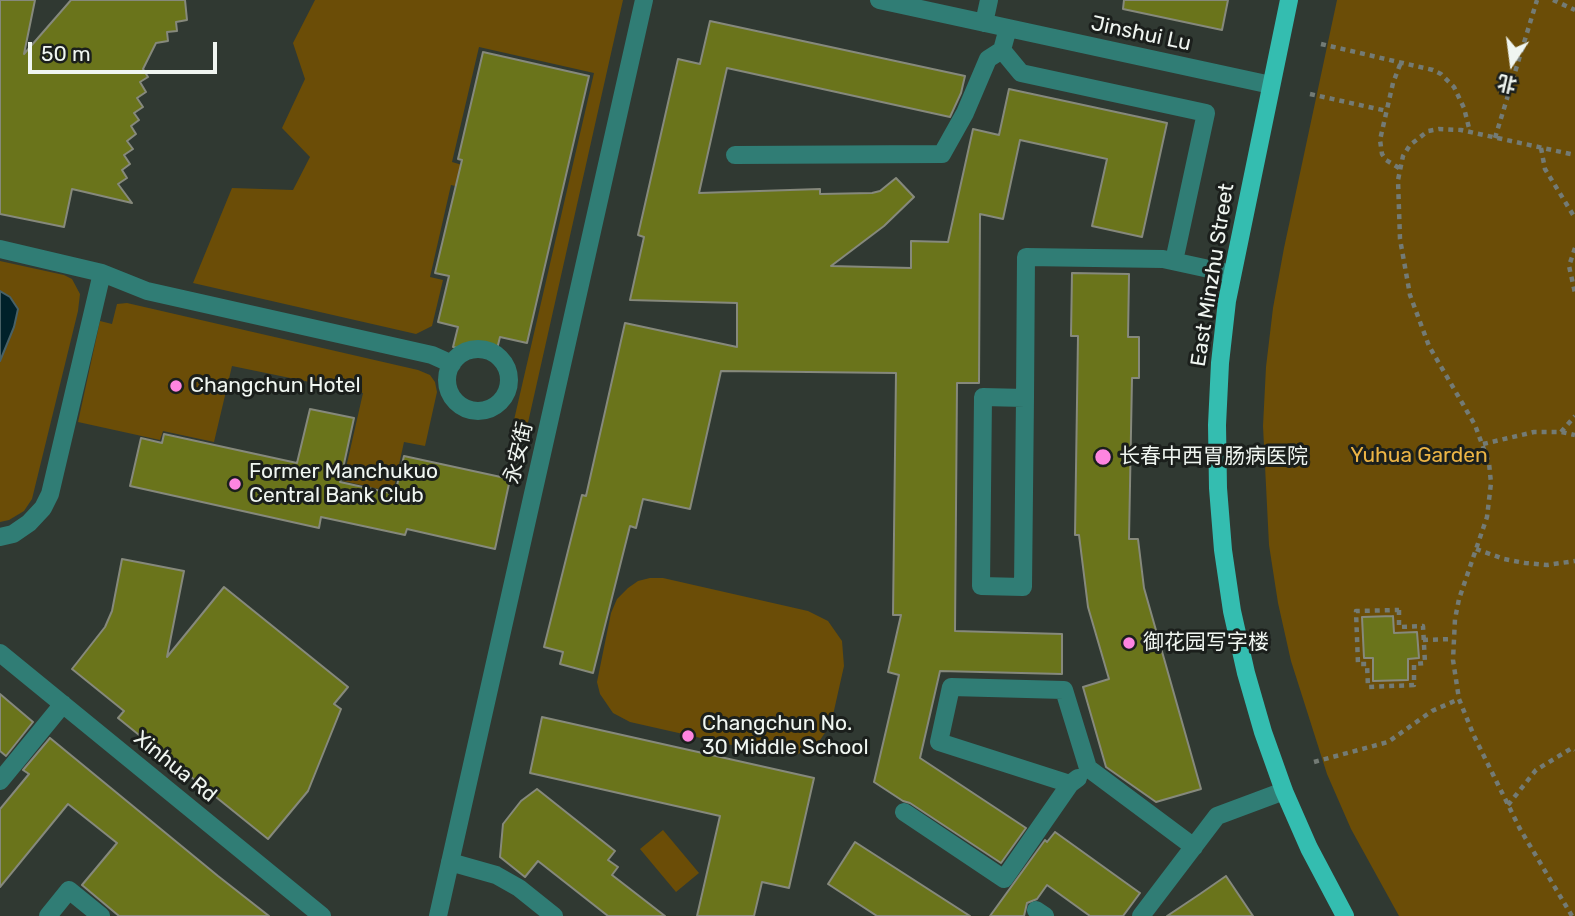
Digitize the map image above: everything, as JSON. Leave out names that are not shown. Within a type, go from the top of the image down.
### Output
[{"type":"main road","name":"East Minzhu Street","points":[[1289,0],[1232,274],[1220,363],[1218,488],[1232,611],[1263,732],[1284,791],[1309,848],[1345,916]]},
{"type":"street","name":"永安街","points":[[438,916],[644,0]]},
{"type":"street","name":"Jinshui Lu","points":[[879,0],[1271,85]]},
{"type":"street","points":[[984,23],[989,0]]},
{"type":"street","points":[[735,155],[942,154],[965,113],[988,59],[1002,50],[1007,28]]},
{"type":"street","points":[[1002,50],[1021,73],[1206,113],[1174,261]]},
{"type":"street","points":[[0,249],[102,273],[147,291],[432,355],[452,364]]},
{"type":"street","points":[[1025,398],[983,397],[981,586],[1023,587],[1025,398],[1026,257],[1164,259],[1232,274]]},
{"type":"street","points":[[0,537],[13,534],[29,523],[43,508],[50,494],[102,273]]},
{"type":"street","name":"Xinhua Rd","points":[[0,653],[322,916]]},
{"type":"street","points":[[1070,784],[939,742],[951,687],[1064,690],[1088,768],[1194,847]]},
{"type":"street","points":[[0,781],[63,704]]},
{"type":"street","points":[[904,812],[1004,879],[1070,784],[1088,768]]},
{"type":"street","points":[[1141,916],[1217,816],[1284,791]]},
{"type":"street","points":[[450,862],[496,875],[519,888],[554,916]]},
{"type":"street","points":[[48,916],[69,890],[100,916]]},
{"type":"path","points":[[1494,138],[1538,0]]},
{"type":"path","points":[[1553,0],[1575,9]]},
{"type":"path","points":[[1321,44],[1433,69],[1454,87],[1464,108],[1470,132]]},
{"type":"path","points":[[1399,168],[1386,160],[1380,147],[1393,83],[1401,62]]},
{"type":"path","points":[[1310,94],[1387,111]]},
{"type":"path","points":[[1572,916],[1520,830],[1459,699],[1452,639],[1459,599],[1490,500],[1490,473],[1483,444],[1429,346],[1410,295],[1400,239],[1399,168],[1410,145],[1428,131],[1450,128],[1575,155]]},
{"type":"path","points":[[1541,148],[1545,169],[1575,218]]},
{"type":"path","points":[[1575,248],[1569,266],[1575,293]]},
{"type":"path","points":[[1561,432],[1575,416]]},
{"type":"path","points":[[1483,444],[1534,432],[1575,435]]},
{"type":"path","points":[[1476,549],[1525,563],[1547,565],[1575,561]]},
{"type":"path","points":[[1399,610],[1399,626],[1423,626],[1423,640],[1425,663],[1414,664],[1414,685],[1368,687],[1367,664],[1358,664],[1356,611],[1399,610]]},
{"type":"path","points":[[1423,640],[1452,639]]},
{"type":"path","points":[[1314,762],[1388,742],[1432,711],[1459,699]]},
{"type":"path","points":[[1508,805],[1536,770],[1572,748],[1575,750]]},
{"type":"green space","points":[[315,0],[623,0],[525,436],[511,433],[594,73],[479,47],[452,162],[469,167],[464,188],[451,185],[430,277],[443,280],[432,326],[416,334],[193,283],[232,188],[293,190],[310,157],[282,128],[305,79],[293,43]]},
{"type":"green space","name":"Yuhua Garden","points":[[1337,0],[1575,0],[1575,916],[1399,916],[1351,829],[1327,774],[1291,661],[1269,545],[1263,426],[1266,367],[1284,248]]},
{"type":"green space","points":[[0,261],[64,275],[72,279],[80,294],[32,499],[24,511],[0,522],[0,361],[14,327],[10,297],[0,291]]},
{"type":"green space","points":[[127,303],[430,375],[437,392],[425,446],[404,442],[393,492],[343,481],[363,393],[232,366],[214,442],[163,431],[160,440],[78,422],[100,321],[112,324],[117,304]]},
{"type":"green space","points":[[663,578],[808,611],[828,621],[842,641],[844,666],[831,724],[818,743],[798,754],[776,755],[630,722],[613,713],[600,694],[597,682],[611,613],[617,599],[628,588],[638,581]]},
{"type":"green space","points":[[663,830],[699,873],[676,892],[640,849]]},
{"type":"water","points":[[0,291],[10,297],[18,309],[14,327],[0,361]]},
{"type":"building","points":[[0,0],[35,0],[24,54],[71,0],[185,0],[187,20],[176,22],[177,31],[167,32],[168,41],[156,43],[143,69],[148,77],[140,82],[146,92],[137,98],[143,107],[134,113],[139,120],[131,126],[136,134],[127,141],[133,149],[124,155],[130,164],[122,170],[127,178],[118,184],[132,203],[72,189],[64,227],[0,214]]},
{"type":"building","points":[[1124,0],[1228,0],[1222,30],[1123,9]]},
{"type":"building","points":[[710,21],[965,76],[950,117],[727,68],[699,193],[820,189],[820,194],[872,193],[880,191],[896,178],[914,197],[884,226],[831,266],[911,268],[911,241],[948,242],[973,129],[999,135],[1009,89],[1167,123],[1142,237],[1092,226],[1107,159],[1020,140],[1003,219],[980,214],[979,383],[957,383],[955,631],[1062,634],[1062,674],[940,671],[920,758],[1026,828],[1001,863],[874,782],[899,675],[888,672],[901,615],[893,615],[896,373],[721,371],[690,509],[643,499],[636,528],[630,526],[593,673],[560,664],[563,652],[544,647],[582,495],[586,496],[625,323],[737,347],[737,303],[630,300],[644,237],[638,235],[678,59],[700,64]]},
{"type":"building","points":[[483,52],[589,76],[527,343],[500,337],[495,357],[453,347],[458,327],[438,322],[449,276],[435,273],[462,160],[458,159]]},
{"type":"building","points":[[1072,273],[1129,274],[1128,337],[1139,337],[1139,378],[1132,378],[1129,539],[1138,539],[1144,588],[1201,789],[1156,802],[1106,767],[1083,687],[1109,679],[1088,607],[1079,535],[1075,535],[1078,336],[1071,336]]},
{"type":"building","name":"Former Manchukuo Central Bank Club","points":[[310,409],[354,418],[340,482],[395,494],[404,456],[510,479],[495,549],[407,529],[405,535],[321,517],[319,528],[130,486],[141,438],[162,443],[164,434],[297,463]]},
{"type":"building","points":[[122,559],[184,571],[167,657],[224,587],[348,687],[334,704],[341,709],[308,791],[268,839],[118,718],[124,711],[72,669],[105,627],[112,611]]},
{"type":"building","points":[[1393,616],[1394,633],[1417,632],[1419,658],[1408,659],[1408,680],[1373,681],[1373,658],[1364,658],[1362,617]]},
{"type":"building","points":[[0,694],[33,722],[6,756],[0,751]]},
{"type":"building","points":[[542,717],[814,778],[789,888],[762,882],[754,916],[697,916],[720,816],[530,773]]},
{"type":"building","points":[[50,738],[269,916],[119,916],[82,885],[117,843],[68,804],[0,887],[0,809],[29,774],[23,770]]},
{"type":"building","points":[[537,789],[615,851],[608,860],[618,867],[612,875],[665,916],[608,916],[538,861],[525,877],[500,857],[503,824],[521,801]]},
{"type":"building","points":[[1055,832],[1140,893],[1123,916],[1090,916],[1047,885],[1037,899],[1027,903],[1024,916],[990,916],[1045,840],[1047,842]]},
{"type":"building","points":[[855,842],[970,916],[877,916],[828,884]]},
{"type":"building","points":[[1226,876],[1253,916],[1167,916],[1200,894]]},
{"type":"place","name":"Changchun Hotel","points":[[176,386]]},
{"type":"place","name":"长春中西胃肠病医院","points":[[1103,457]]},
{"type":"place","name":"Former Manchukuo Central Bank Club","points":[[235,484]]},
{"type":"place","name":"御花园写字楼","points":[[1129,643]]},
{"type":"place","name":"Changchun No. 30 Middle School","points":[[688,736]]}]
